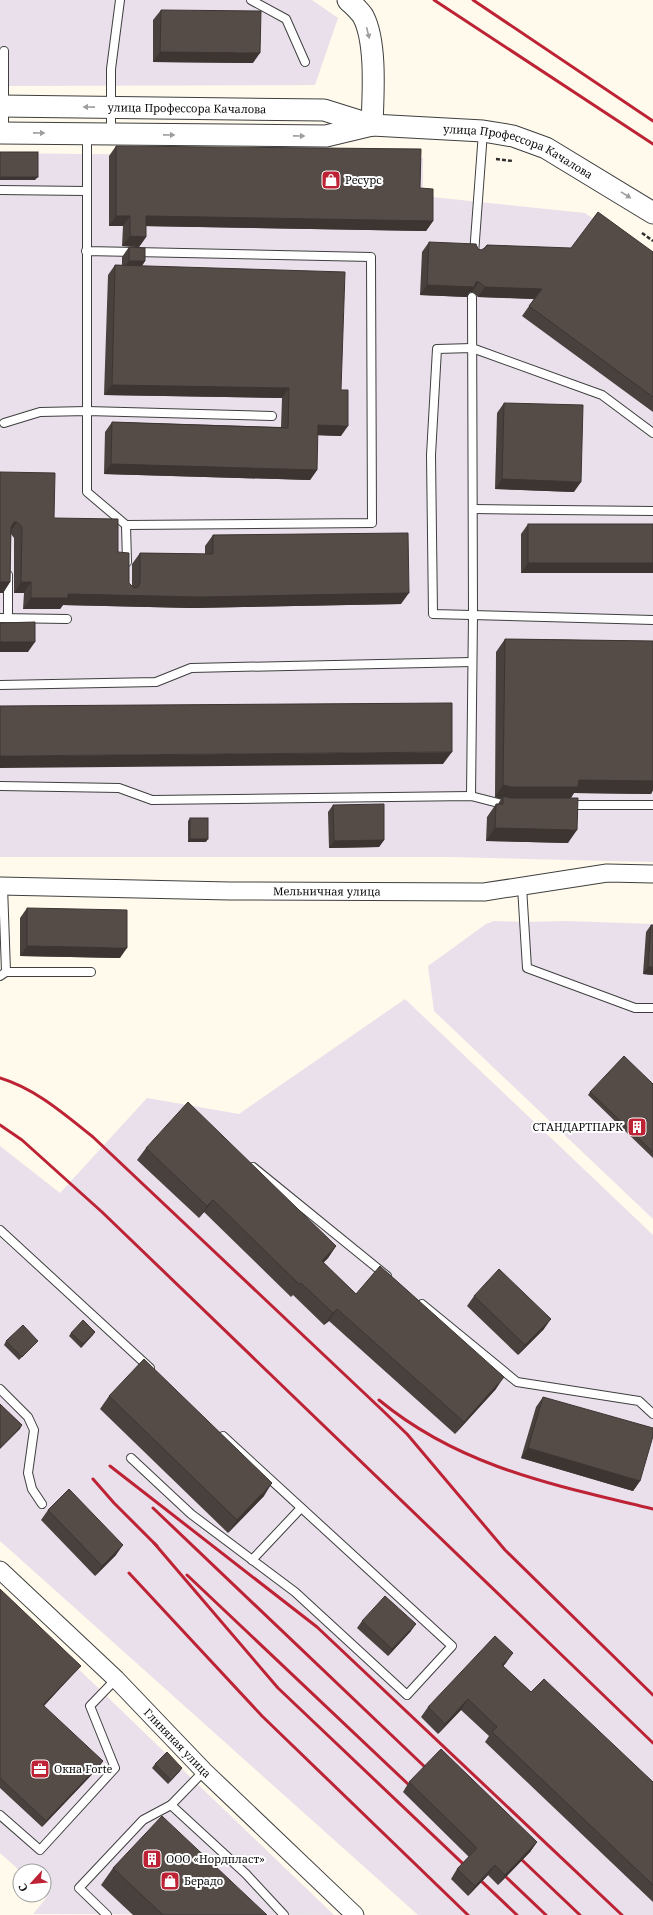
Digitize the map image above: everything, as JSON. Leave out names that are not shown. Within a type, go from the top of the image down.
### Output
[{"type":"street","points":[[348,0],[363,16],[368,32],[371,51],[373,89],[372,125]]},
{"type":"street","name":"улица Профессора Качалова","points":[[2,106],[324,110],[372,125],[483,131],[513,136],[546,148],[598,178],[653,213]]},
{"type":"street","name":"улица Профессора Качалова","points":[[2,133],[326,136],[372,125]]},
{"type":"street","name":"Мельничная улица","points":[[1,886],[222,891],[484,892],[607,873],[653,874]]},
{"type":"street","name":"Глиняная улица","points":[[0,1570],[116,1679],[204,1771],[356,1915]]},
{"type":"lane","points":[[111,134],[111,69],[120,0]]},
{"type":"lane","points":[[251,0],[286,19],[305,62]]},
{"type":"lane","points":[[2,133],[4,51]]},
{"type":"lane","points":[[474,254],[483,131]]},
{"type":"lane","points":[[86,134],[86,251],[87,492],[126,525],[372,523],[372,257],[86,251]]},
{"type":"lane","points":[[0,190],[86,191]]},
{"type":"lane","points":[[471,796],[473,614],[472,297]]},
{"type":"lane","points":[[653,433],[602,395],[472,348],[436,349],[431,455],[433,614],[653,620]]},
{"type":"lane","points":[[4,423],[40,412],[87,411],[272,416]]},
{"type":"lane","points":[[473,509],[653,511]]},
{"type":"lane","points":[[126,525],[127,570]]},
{"type":"lane","points":[[8,570],[4,618],[67,619]]},
{"type":"lane","points":[[0,685],[156,682],[191,668],[472,662]]},
{"type":"lane","points":[[0,786],[119,788],[152,800],[471,796],[501,805],[516,805]]},
{"type":"lane","points":[[562,805],[653,805]]},
{"type":"lane","points":[[1,886],[3,974],[91,972]]},
{"type":"lane","points":[[522,887],[527,968],[635,1008],[653,1008]]},
{"type":"lane","points":[[247,1161],[394,1282]]},
{"type":"lane","points":[[0,1230],[156,1374]]},
{"type":"lane","points":[[413,1297],[517,1382],[639,1401],[653,1414]]},
{"type":"lane","points":[[0,1389],[28,1417],[34,1430],[28,1473],[32,1489],[42,1504]]},
{"type":"lane","points":[[131,1458],[191,1514],[296,1592],[407,1695],[452,1646],[214,1428]]},
{"type":"lane","points":[[252,1560],[301,1508]]},
{"type":"lane","points":[[0,1816],[40,1850],[115,1768],[90,1706],[116,1679]]},
{"type":"lane","points":[[107,1915],[79,1888],[143,1820],[171,1805],[204,1771]]},
{"type":"lane","points":[[171,1805],[246,1874],[284,1915]]},
{"type":"path","points":[[482,158],[507,159],[520,162]]},
{"type":"shaded area","points":[[0,0],[312,0],[338,18],[315,85],[0,86]]},
{"type":"shaded area","points":[[0,153],[423,158],[423,196],[585,213],[653,262],[653,862],[452,857],[0,857]]},
{"type":"shaded area","points":[[494,921],[566,921],[653,924],[653,1219],[434,1011],[428,966],[486,924]]},
{"type":"shaded area","points":[[405,999],[653,1235],[653,1915],[418,1915],[0,1541],[0,1146],[60,1193],[147,1098],[239,1114]]},
{"type":"shaded area","points":[[0,1593],[334,1915],[33,1914],[42,1903],[52,1903],[52,1863],[12,1864],[0,1853]]},
{"type":"building","points":[[161,10],[261,11],[260,53],[160,52]]},
{"type":"building","points":[[116,146],[421,149],[420,188],[433,189],[433,221],[146,216],[146,237],[130,236],[130,216],[116,216]]},
{"type":"building","points":[[0,152],[38,152],[38,177],[0,177]]},
{"type":"building","points":[[598,212],[653,252],[653,397],[529,306],[542,289],[485,287],[479,282],[476,282],[474,287],[427,285],[429,242],[476,244],[478,249],[481,250],[487,245],[571,248]]},
{"type":"building","points":[[129,247],[145,248],[145,261],[129,261]]},
{"type":"building","points":[[115,265],[345,272],[341,390],[348,390],[348,426],[318,425],[317,470],[111,464],[112,422],[288,428],[289,388],[112,385]]},
{"type":"building","points":[[504,403],[583,405],[581,482],[502,479]]},
{"type":"building","points":[[0,472],[55,473],[54,518],[118,519],[118,552],[129,553],[129,583],[134,588],[138,587],[140,582],[140,553],[213,554],[213,535],[408,533],[409,593],[200,597],[68,594],[68,598],[31,598],[31,582],[21,582],[22,527],[17,522],[14,522],[11,527],[10,582],[0,582]]},
{"type":"building","points":[[528,524],[653,524],[653,563],[528,563]]},
{"type":"building","points":[[35,622],[35,642],[0,642],[0,623]]},
{"type":"building","points":[[505,639],[653,641],[653,781],[579,780],[578,787],[511,787],[503,785]]},
{"type":"building","points":[[452,703],[452,752],[0,756],[0,706]]},
{"type":"building","points":[[503,796],[510,798],[578,798],[577,830],[495,828],[496,804],[503,804]]},
{"type":"building","points":[[384,804],[384,840],[334,841],[333,805]]},
{"type":"building","points":[[190,818],[208,818],[208,839],[190,839]]},
{"type":"building","points":[[27,908],[127,910],[127,948],[27,946]]},
{"type":"building","points":[[651,925],[653,925],[653,967],[648,967]]},
{"type":"building","name":"СТАНДАРТПАРК","points":[[624,1056],[653,1084],[653,1152],[590,1092]]},
{"type":"building","points":[[188,1102],[336,1246],[322,1261],[356,1294],[380,1266],[504,1377],[464,1422],[337,1309],[333,1313],[301,1283],[300,1285],[213,1200],[207,1206],[146,1148]]},
{"type":"building","points":[[499,1269],[551,1319],[525,1345],[474,1296]]},
{"type":"building","points":[[83,1320],[95,1332],[83,1344],[71,1333]]},
{"type":"building","points":[[23,1325],[38,1341],[22,1357],[6,1341]]},
{"type":"building","points":[[144,1359],[272,1483],[237,1520],[109,1396]]},
{"type":"building","points":[[543,1397],[653,1428],[653,1436],[640,1481],[528,1448]]},
{"type":"building","points":[[0,1404],[22,1425],[0,1448]]},
{"type":"building","points":[[69,1489],[123,1545],[102,1566],[48,1510]]},
{"type":"building","points":[[0,1589],[81,1666],[43,1705],[103,1761],[46,1821],[0,1778]]},
{"type":"building","points":[[385,1596],[416,1624],[392,1649],[362,1621]]},
{"type":"building","points":[[495,1636],[513,1653],[502,1665],[531,1692],[544,1679],[653,1782],[653,1885],[492,1732],[497,1727],[468,1699],[445,1724],[428,1707]]},
{"type":"building","points":[[441,1749],[537,1842],[505,1875],[495,1865],[475,1886],[457,1869],[477,1848],[409,1782]]},
{"type":"building","points":[[167,1752],[182,1768],[171,1780],[155,1764]]},
{"type":"building","name":"ООО «Нордпласт»","points":[[162,1816],[267,1915],[163,1915],[113,1868]]},
{"type":"railway","points":[[434,0],[653,144]]},
{"type":"railway","points":[[473,0],[653,121]]},
{"type":"railway","points":[[0,1078],[38,1095],[93,1137],[380,1408],[407,1434],[505,1550],[653,1695]]},
{"type":"railway","points":[[0,1125],[22,1140],[102,1212],[653,1743]]},
{"type":"railway","points":[[379,1400],[410,1423],[442,1442],[475,1458],[544,1482],[653,1509]]},
{"type":"railway","points":[[110,1466],[317,1627],[622,1915]]},
{"type":"railway","points":[[93,1479],[114,1503],[157,1546]]},
{"type":"railway","points":[[153,1508],[426,1768]]},
{"type":"railway","points":[[154,1543],[278,1688],[517,1915]]},
{"type":"railway","points":[[129,1573],[262,1716],[468,1915]]},
{"type":"railway","points":[[187,1575],[409,1785]]},
{"type":"railway","points":[[522,1860],[580,1915]]},
{"type":"railway","points":[[506,1877],[546,1915]]},
{"type":"place","name":"Ресурс","points":[[331,180]]},
{"type":"place","name":"СТАНДАРТПАРК","points":[[637,1127]]},
{"type":"place","name":"Окна Forte","points":[[40,1769]]},
{"type":"place","name":"ООО «Нордпласт»","points":[[152,1859]]},
{"type":"place","name":"Берадо","points":[[170,1881]]}]
